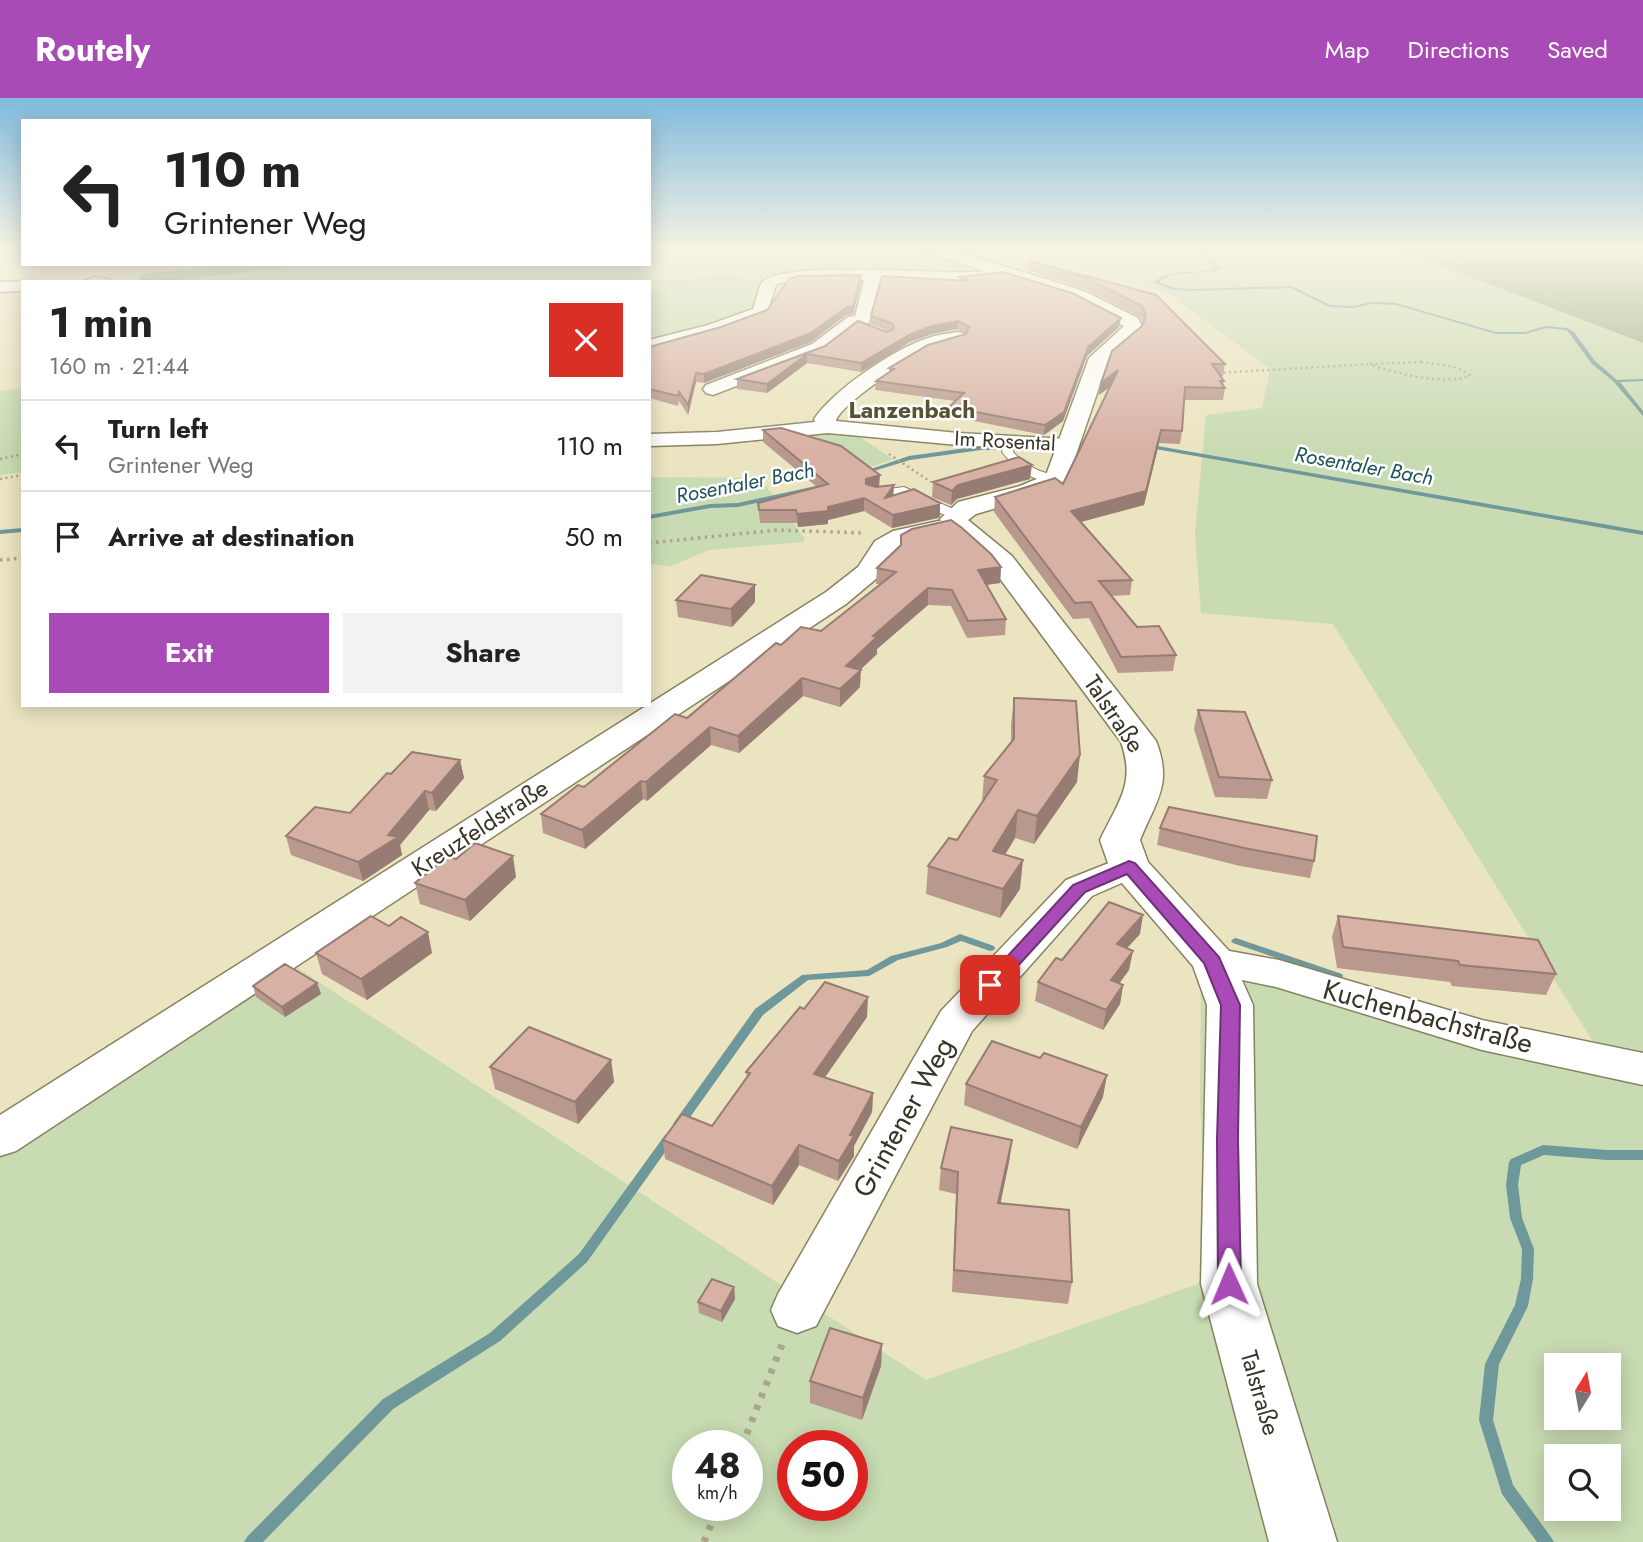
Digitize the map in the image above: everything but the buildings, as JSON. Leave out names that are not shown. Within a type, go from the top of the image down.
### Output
[{"type":"main road","points":[[956,519],[967,508],[1029,491],[1057,479],[1099,358],[1131,332],[1131,322],[1119,315]]},
{"type":"main road","name":"Talstraße","points":[[956,519],[1002,562],[1138,741],[1146,762],[1144,784],[1120,840],[1129,866],[1213,961],[1230,1005],[1227,1139],[1229,1284],[1303,1542]]},
{"type":"street","points":[[651,345],[714,329],[751,315]]},
{"type":"street","points":[[713,389],[818,348],[854,321],[869,325],[870,315]]},
{"type":"street","points":[[828,427],[824,419],[832,408],[890,367],[928,344],[957,337]]},
{"type":"street","name":"Im Rosental","points":[[651,440],[717,438],[828,427],[1009,445],[1067,444]]},
{"type":"street","name":"Kreuzfeldstraße","points":[[0,1138],[836,597],[868,572],[884,546],[902,536],[956,519]]},
{"type":"street","name":"Grintener Weg","points":[[797,1310],[956,1022],[1079,888],[1129,866]]},
{"type":"street","name":"Kuchenbachstraße","points":[[1213,961],[1279,974],[1482,1035],[1643,1069]]},
{"type":"lane","points":[[1009,445],[1024,471],[1031,475],[1057,479]]},
{"type":"lane","points":[[873,494],[904,490],[956,519]]},
{"type":"path","points":[[1597,315],[1643,333]]},
{"type":"path","points":[[1214,374],[1369,364],[1441,364],[1464,370],[1470,375],[1463,379],[1401,375],[1388,373],[1369,364]]},
{"type":"path","points":[[0,459],[21,454]]},
{"type":"path","points":[[897,459],[902,463]]},
{"type":"path","points":[[0,479],[21,475]]},
{"type":"path","points":[[651,543],[777,530],[902,536]]},
{"type":"path","points":[[0,560],[21,558]]},
{"type":"path","points":[[748,1430],[797,1310]]},
{"type":"path","points":[[704,1542],[713,1521]]},
{"type":"green space","points":[[651,315],[738,315],[682,335],[651,341]]},
{"type":"green space","points":[[1198,315],[1571,315],[1643,343],[1643,1542],[0,1542],[0,1118],[264,946],[926,1380],[1209,1280],[1200,1102],[1201,970],[1600,1053],[1333,624],[1201,613],[1195,533],[1206,415],[1262,408],[1270,369]]},
{"type":"green space","points":[[1571,315],[1643,315],[1643,343]]},
{"type":"green space","points":[[21,388],[21,472],[0,475],[0,391]]},
{"type":"green space","points":[[852,432],[893,459],[860,471],[805,433]]},
{"type":"green space","points":[[651,477],[760,478],[805,539],[803,542],[709,550],[671,566],[651,564]]},
{"type":"waterway","points":[[1435,315],[1496,333],[1525,333],[1546,327],[1567,329],[1593,362],[1616,381]]},
{"type":"waterway","points":[[1616,381],[1643,380]]},
{"type":"waterway","points":[[1616,381],[1643,414]]},
{"type":"waterway","name":"Rosentaler Bach","points":[[1146,446],[1643,533]]},
{"type":"waterway","name":"Rosentaler Bach","points":[[865,472],[909,458],[981,448],[1016,448]]},
{"type":"waterway","name":"Rosentaler Bach","points":[[651,517],[710,506],[738,505],[825,486]]},
{"type":"waterway","name":"Rosentaler Bach","points":[[0,532],[21,530]]},
{"type":"waterway","points":[[679,1124],[759,1012],[806,977],[869,973],[895,958],[944,945],[960,937],[990,948]]},
{"type":"waterway","points":[[1236,941],[1338,976]]},
{"type":"waterway","points":[[252,1542],[388,1404],[495,1337],[583,1258],[669,1138]]},
{"type":"waterway","points":[[1546,1542],[1507,1489],[1486,1420],[1492,1364],[1521,1306],[1527,1279],[1528,1249],[1516,1218],[1512,1185],[1515,1162],[1543,1150],[1643,1155]]},
{"type":"district","name":"Lanzenbach","points":[[912,410]]},
{"type":"route","points":[[990,985],[1079,888],[1129,866],[1213,961],[1230,1005],[1227,1139],[1229,1284]]}]
